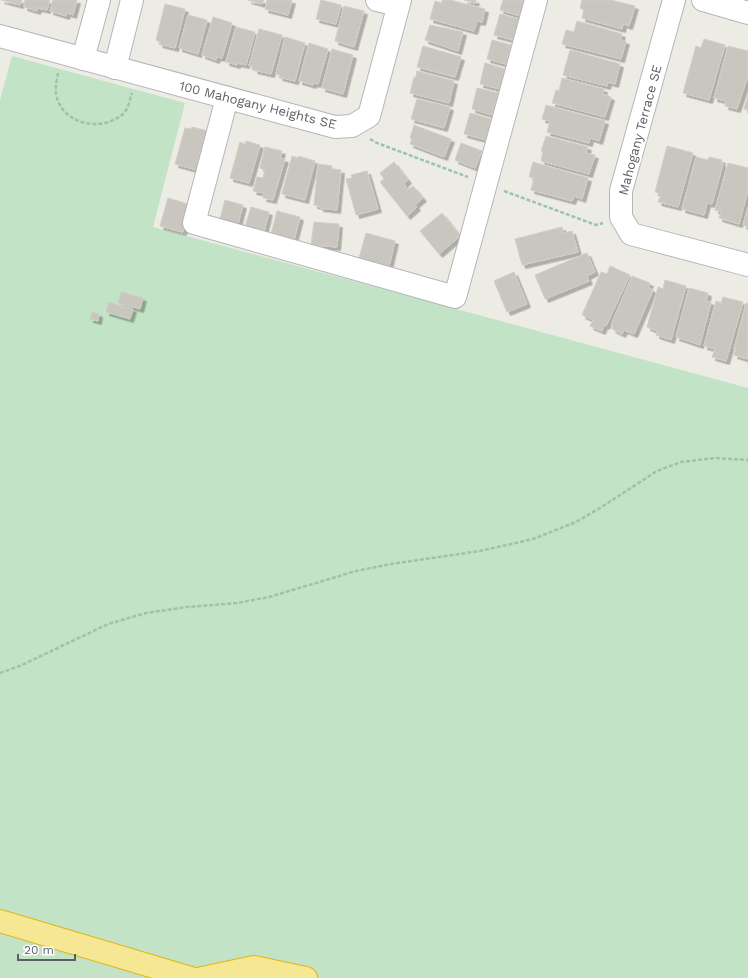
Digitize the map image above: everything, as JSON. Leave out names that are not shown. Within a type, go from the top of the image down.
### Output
[{"type":"highway","points":[[0,921],[191,978]]},
{"type":"highway","points":[[202,978],[254,967],[306,978]]},
{"type":"street","points":[[99,0],[99,63]]},
{"type":"street","points":[[99,63],[132,0]]},
{"type":"street","points":[[377,0],[399,3]]},
{"type":"street","points":[[227,98],[194,223],[455,297],[536,0]]},
{"type":"street","name":"Mahogany Terrace SE","points":[[674,0],[622,191],[621,217],[631,234],[748,265]]},
{"type":"street","points":[[703,0],[748,13]]},
{"type":"street","name":"100 Mahogany Heights SE","points":[[0,36],[335,127],[352,126],[369,116],[399,3]]},
{"type":"path","points":[[59,68],[56,85],[58,101],[69,116],[85,124],[96,125],[119,118],[126,110],[134,89]]},
{"type":"path","points":[[0,673],[22,665],[108,624],[146,613],[187,607],[237,603],[262,598],[391,564],[480,551],[533,539],[576,522],[657,471],[681,462],[715,458],[748,460]]},
{"type":"green space","points":[[12,56],[185,103],[153,227],[748,388],[748,978],[0,978],[0,100]]},
{"type":"building","points":[[1,0],[22,0],[20,5]]},
{"type":"building","points":[[25,0],[50,0],[47,10],[38,8],[37,11],[24,7]]},
{"type":"building","points":[[53,0],[77,0],[73,15],[67,13],[66,16],[50,11]]},
{"type":"building","points":[[248,0],[264,0],[262,4]]},
{"type":"building","points":[[267,0],[292,0],[288,15],[265,9]]},
{"type":"building","points":[[321,0],[341,5],[336,24],[316,19]]},
{"type":"building","points":[[442,0],[450,0],[485,9],[482,22],[477,21],[474,31],[430,19],[435,1],[442,3]]},
{"type":"building","points":[[464,0],[476,0],[475,3]]},
{"type":"building","points":[[503,0],[525,0],[520,16],[500,10]]},
{"type":"building","points":[[582,0],[611,0],[635,6],[629,26],[623,24],[622,29],[582,18],[584,10],[580,8]]},
{"type":"building","points":[[165,4],[185,9],[175,48],[159,44],[160,42],[156,40]]},
{"type":"building","points":[[344,6],[364,11],[354,47],[335,41]]},
{"type":"building","points":[[500,14],[519,19],[513,40],[494,35]]},
{"type":"building","points":[[188,15],[207,20],[198,54],[179,48]]},
{"type":"building","points":[[213,17],[232,23],[222,58],[217,57],[216,60],[202,55]]},
{"type":"building","points":[[577,21],[622,34],[620,40],[626,41],[621,59],[562,44],[566,30],[574,32]]},
{"type":"building","points":[[430,25],[463,32],[458,51],[425,40]]},
{"type":"building","points":[[236,27],[255,32],[246,65],[237,63],[237,65],[226,62]]},
{"type":"building","points":[[259,29],[282,35],[271,74],[254,70],[255,68],[249,66]]},
{"type":"building","points":[[285,37],[305,43],[295,81],[279,77],[280,75],[276,74]]},
{"type":"building","points":[[704,39],[725,45],[709,100],[683,93],[696,46],[701,48]]},
{"type":"building","points":[[492,40],[511,45],[506,64],[487,59]]},
{"type":"building","points":[[309,43],[328,49],[318,84],[313,83],[313,85],[299,81]]},
{"type":"building","points":[[423,46],[461,57],[455,77],[417,67]]},
{"type":"building","points":[[728,46],[748,51],[748,76],[737,109],[725,106],[726,101],[714,98]]},
{"type":"building","points":[[332,49],[353,55],[343,94],[322,88]]},
{"type":"building","points":[[570,50],[620,64],[615,84],[608,82],[607,86],[563,75]]},
{"type":"building","points":[[485,63],[505,69],[500,89],[480,84]]},
{"type":"building","points":[[417,71],[454,81],[449,103],[410,93]]},
{"type":"building","points":[[562,78],[604,89],[603,94],[611,97],[605,117],[552,103],[556,90],[559,91]]},
{"type":"building","points":[[477,88],[498,93],[492,115],[472,109]]},
{"type":"building","points":[[748,95],[748,110],[744,109]]},
{"type":"building","points":[[417,99],[450,107],[444,128],[411,119]]},
{"type":"building","points":[[546,105],[605,121],[599,141],[590,138],[589,143],[547,132],[550,121],[542,119]]},
{"type":"building","points":[[470,113],[491,119],[486,140],[464,134]]},
{"type":"building","points":[[414,125],[451,139],[444,157],[410,144],[412,139],[410,138]]},
{"type":"building","points":[[192,127],[208,131],[197,170],[175,164],[185,128],[191,129]]},
{"type":"building","points":[[546,136],[588,147],[586,153],[595,155],[589,174],[541,161],[543,151],[541,151]]},
{"type":"building","points":[[246,141],[260,145],[249,183],[230,178],[240,142],[245,144]]},
{"type":"building","points":[[461,143],[482,151],[475,168],[455,160]]},
{"type":"building","points":[[667,146],[693,153],[678,207],[658,202],[661,194],[655,192]]},
{"type":"building","points":[[265,147],[282,151],[280,158],[285,159],[273,200],[263,198],[264,193],[253,191],[257,177],[263,178],[265,170],[260,168]]},
{"type":"building","points":[[292,156],[298,158],[299,156],[315,161],[305,200],[282,194]]},
{"type":"building","points":[[696,157],[708,160],[709,157],[722,160],[721,163],[723,164],[712,204],[707,203],[704,215],[682,209]]},
{"type":"building","points":[[394,162],[408,180],[404,184],[408,190],[413,186],[423,198],[415,205],[417,207],[407,216],[380,182],[384,179],[380,173]]},
{"type":"building","points":[[533,162],[588,178],[582,199],[574,196],[572,201],[531,190],[534,178],[529,177]]},
{"type":"building","points":[[728,163],[748,168],[748,190],[739,224],[719,218],[721,212],[715,210]]},
{"type":"building","points":[[318,164],[332,166],[332,169],[341,170],[337,210],[320,208],[320,206],[314,205]]},
{"type":"building","points":[[367,171],[378,209],[356,215],[346,179],[352,178],[351,175]]},
{"type":"building","points":[[168,198],[191,205],[183,232],[160,226]]},
{"type":"building","points":[[225,200],[243,205],[238,224],[220,219]]},
{"type":"building","points":[[251,207],[269,212],[264,232],[245,227]]},
{"type":"building","points":[[748,207],[748,227],[743,225]]},
{"type":"building","points":[[277,211],[300,217],[294,240],[271,234]]},
{"type":"building","points":[[442,213],[460,236],[439,254],[420,231]]},
{"type":"building","points":[[314,222],[339,224],[337,247],[311,245]]},
{"type":"building","points":[[562,227],[564,233],[572,231],[578,252],[522,265],[515,239]]},
{"type":"building","points":[[366,233],[395,241],[389,266],[359,258]]},
{"type":"building","points":[[587,253],[595,272],[587,276],[589,281],[545,299],[535,275]]},
{"type":"building","points":[[610,266],[630,275],[606,326],[604,325],[602,331],[590,326],[593,320],[582,315],[601,272],[607,274]]},
{"type":"building","points":[[514,272],[527,304],[507,312],[494,281]]},
{"type":"building","points":[[632,276],[650,283],[648,287],[653,290],[634,334],[624,330],[622,334],[612,329],[613,326],[611,325]]},
{"type":"building","points":[[665,280],[686,286],[671,340],[656,335],[657,331],[647,327],[658,287],[663,289]]},
{"type":"building","points":[[689,288],[708,293],[706,301],[711,302],[700,345],[676,337]]},
{"type":"building","points":[[121,292],[143,298],[140,309],[118,303]]},
{"type":"building","points":[[723,297],[743,302],[726,361],[712,357],[715,349],[704,346],[716,301],[721,303]]},
{"type":"building","points":[[108,302],[133,309],[130,319],[106,312]]},
{"type":"building","points":[[746,303],[748,304],[747,359],[734,355],[736,349],[734,349]]},
{"type":"building","points":[[92,312],[99,314],[98,321],[90,319]]}]
